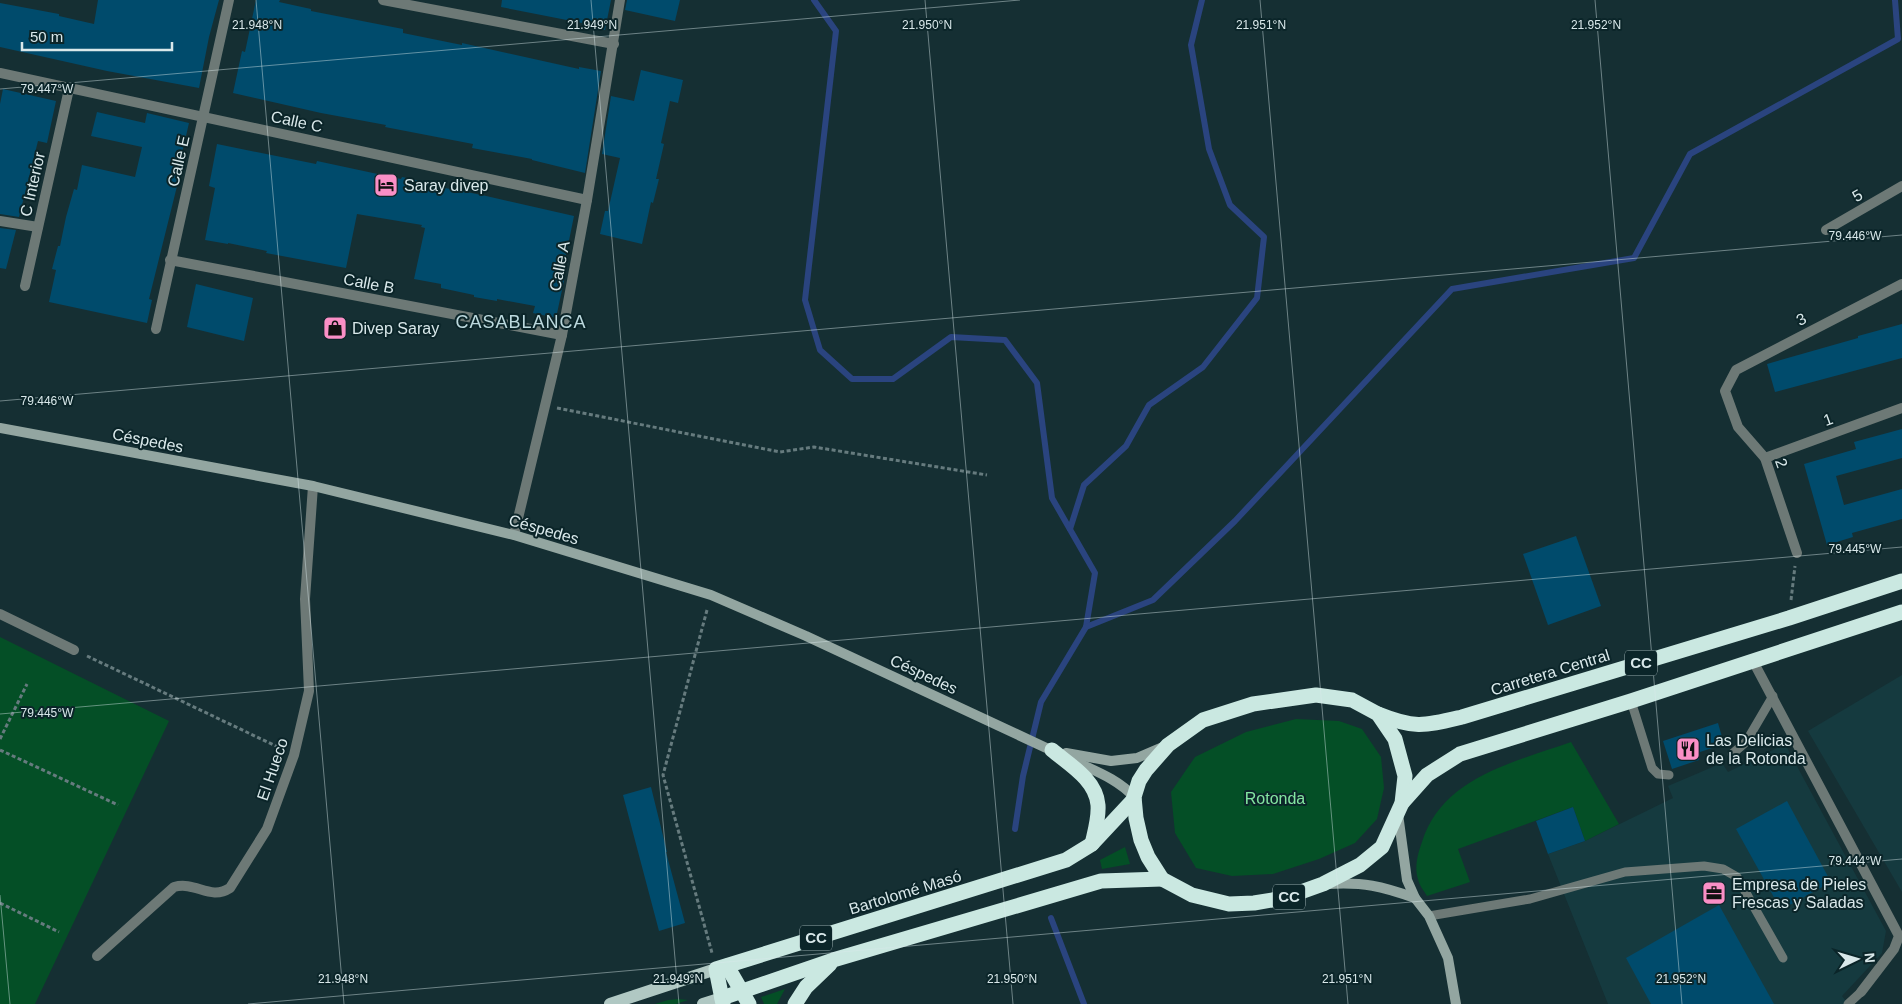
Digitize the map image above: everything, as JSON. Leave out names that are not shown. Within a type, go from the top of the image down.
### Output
[{"type":"highway","name":"Carretera Central","points":[[1378,714],[1401,724],[1425,726],[1434,724],[1789,618],[1902,581]]},
{"type":"highway","name":"CC","points":[[1400,809],[1404,776],[1400,754],[1395,739],[1378,714],[1352,700],[1316,695],[1253,704],[1203,720],[1168,745],[1146,770],[1139,781],[1134,798],[1141,840],[1148,857],[1162,879],[1192,895],[1229,904],[1254,903],[1284,898],[1323,884],[1360,865],[1382,847],[1400,809],[1426,775],[1460,754],[1631,701],[1902,612]]},
{"type":"highway","points":[[1047,748],[1086,778],[1094,793],[1098,804],[1092,844]]},
{"type":"highway","name":"Bartolomé Masó","points":[[722,967],[1066,860],[1092,844],[1134,798]]},
{"type":"highway","name":"CC","points":[[722,1001],[746,998],[834,960],[1101,881],[1162,879]]},
{"type":"highway","points":[[795,1004],[806,987],[834,960]]},
{"type":"highway","points":[[722,967],[746,998]]},
{"type":"highway","points":[[722,967],[722,1001]]},
{"type":"main road","name":"Bartolomé Masó","points":[[610,1004],[722,967]]},
{"type":"main road","name":"CC","points":[[703,1004],[722,1001]]},
{"type":"street","name":"Calle E","points":[[156,328],[229,0]]},
{"type":"street","points":[[383,0],[614,44]]},
{"type":"street","name":"Calle A","points":[[514,535],[562,335],[587,200],[620,0]]},
{"type":"street","name":"Calle C","points":[[0,73],[587,200]]},
{"type":"street","name":"C Interior","points":[[25,286],[69,89]]},
{"type":"street","name":"5","points":[[1826,230],[1902,186]]},
{"type":"street","points":[[0,221],[38,227]]},
{"type":"street","name":"Calle B","points":[[170,260],[562,335]]},
{"type":"street","name":"3","points":[[1725,391],[1736,370],[1902,284]]},
{"type":"street","name":"2","points":[[1725,391],[1738,427],[1764,458],[1797,553]]},
{"type":"street","name":"1","points":[[1764,458],[1902,408]]},
{"type":"street","name":"Céspedes","points":[[0,428],[313,486],[514,535],[711,594],[806,636],[1114,780],[1126,787],[1134,798]]},
{"type":"street","name":"El Hueco","points":[[97,956],[174,887],[189,885],[214,893],[221,893],[230,888],[267,830],[294,755],[309,691],[305,599],[313,486]]},
{"type":"street","points":[[0,614],[74,650]]},
{"type":"street","points":[[1753,661],[1899,936],[1894,949],[1861,992]]},
{"type":"street","name":"Céspedes","points":[[1047,748],[1111,762],[1137,758],[1168,745]]},
{"type":"street","points":[[1400,809],[1407,880],[1414,898],[1429,916],[1448,958],[1456,1004]]},
{"type":"street","points":[[1323,884],[1355,882],[1376,885],[1414,898]]},
{"type":"lane","points":[[1732,754],[1746,742],[1773,696]]},
{"type":"lane","points":[[1631,701],[1652,768],[1658,774],[1669,775]]},
{"type":"lane","points":[[1429,916],[1530,899],[1626,872],[1704,866],[1722,869],[1737,878],[1783,958]]},
{"type":"lane","points":[[1848,1004],[1861,992]]},
{"type":"path","points":[[545,406],[780,452],[814,447],[988,476]]},
{"type":"path","points":[[1789,618],[1797,553]]},
{"type":"path","points":[[711,594],[663,775],[722,967]]},
{"type":"path","points":[[74,650],[294,755]]},
{"type":"path","points":[[0,738],[27,684]]},
{"type":"path","points":[[0,750],[118,805]]},
{"type":"path","points":[[0,904],[59,932]]},
{"type":"shaded area","points":[[1902,675],[1902,892],[1808,731]]},
{"type":"shaded area","name":"Empresa de Pieles Frescas y Saladas","points":[[1785,744],[1886,931],[1882,953],[1842,996],[1848,1004],[1608,1004],[1548,854],[1585,841],[1673,798],[1668,786],[1722,763],[1728,772]]},
{"type":"green space","points":[[0,637],[169,721],[35,1004],[0,1004]]},
{"type":"green space","name":"Rotonda","points":[[1296,719],[1339,721],[1362,729],[1381,757],[1384,788],[1377,819],[1355,843],[1319,859],[1273,874],[1232,876],[1196,868],[1175,833],[1171,792],[1195,757],[1246,732]]},
{"type":"green space","points":[[1571,742],[1619,824],[1585,841],[1573,807],[1458,849],[1470,882],[1427,896],[1419,883],[1417,874],[1418,855],[1432,820],[1446,802],[1463,787],[1483,775],[1505,765]]},
{"type":"green space","points":[[1125,847],[1130,864],[1102,869],[1100,860]]},
{"type":"green space","points":[[785,989],[777,1004],[764,1004],[761,997]]},
{"type":"green space","points":[[668,1000],[688,1000],[676,1004],[655,1004]]},
{"type":"building","points":[[98,0],[219,0],[209,37],[199,88],[107,71],[0,47],[0,3],[59,14],[59,16],[94,24]]},
{"type":"building","points":[[256,0],[280,0],[279,2],[311,9],[311,11],[403,29],[403,33],[462,45],[462,43],[579,69],[579,67],[601,71],[585,173],[532,159],[472,148],[473,144],[385,127],[386,125],[321,113],[233,93],[242,51],[245,52]]},
{"type":"building","points":[[502,0],[611,0],[605,30],[582,25],[582,23],[501,7]]},
{"type":"building","points":[[627,0],[680,0],[675,21],[625,10]]},
{"type":"building","points":[[641,70],[683,80],[678,103],[670,101],[661,143],[664,144],[656,179],[659,179],[653,203],[651,202],[642,244],[600,234],[605,211],[608,211],[620,158],[602,154],[611,96],[634,101]]},
{"type":"building","points":[[3,89],[56,101],[47,143],[38,141],[19,217],[0,214],[0,104]]},
{"type":"building","points":[[97,112],[145,123],[147,113],[189,123],[182,153],[185,154],[149,299],[152,300],[147,323],[49,302],[56,270],[52,269],[58,246],[60,246],[74,189],[77,190],[82,165],[135,177],[142,147],[91,136]]},
{"type":"building","points":[[217,144],[316,164],[317,161],[401,179],[402,177],[425,182],[424,184],[574,216],[562,275],[565,276],[556,318],[533,313],[535,306],[474,297],[474,295],[441,288],[441,284],[414,279],[425,228],[421,227],[422,225],[357,214],[346,268],[266,253],[267,251],[228,243],[205,240],[215,188],[209,186]]},
{"type":"building","points":[[0,228],[16,230],[6,269],[0,268]]},
{"type":"building","points":[[196,284],[253,298],[244,341],[187,327]]},
{"type":"building","points":[[1902,324],[1902,358],[1775,392],[1767,364]]},
{"type":"building","points":[[1902,429],[1902,458],[1836,476],[1844,505],[1902,489],[1902,519],[1852,533],[1853,537],[1827,545],[1804,464],[1856,449],[1854,442]]},
{"type":"building","points":[[1576,536],[1601,606],[1548,625],[1523,554]]},
{"type":"building","name":"Las Delicias de la Rotonda","points":[[1718,723],[1724,744],[1697,753],[1699,760],[1672,769],[1663,741]]},
{"type":"building","points":[[651,787],[685,923],[659,931],[623,795]]},
{"type":"building","points":[[1787,801],[1831,882],[1781,910],[1736,829]]},
{"type":"building","points":[[1573,807],[1585,841],[1548,854],[1536,821]]},
{"type":"building","points":[[1719,905],[1774,1004],[1651,1004],[1626,958]]},
{"type":"waterway","points":[[814,0],[836,31],[805,300],[820,350],[852,379],[893,379],[951,337],[1005,340],[1037,383],[1052,498],[1095,573],[1086,627],[1041,702],[1023,776],[1015,829]]},
{"type":"waterway","points":[[1070,529],[1084,485],[1126,446],[1149,405],[1203,367],[1257,298],[1264,237],[1230,205],[1209,149],[1191,45],[1202,0]]},
{"type":"waterway","points":[[1086,627],[1153,600],[1235,521],[1452,289],[1634,258],[1690,154],[1898,39],[1895,0]]},
{"type":"waterway","points":[[1051,918],[1084,1004]]},
{"type":"place","name":"Saray divep","points":[[386,185]]},
{"type":"place","name":"Divep Saray","points":[[335,328]]},
{"type":"place","name":"Las Delicias de la Rotonda","points":[[1688,749]]},
{"type":"place","name":"Empresa de Pieles Frescas y Saladas","points":[[1714,893]]},
{"type":"district","name":"CASABLANCA","points":[[521,322]]}]
